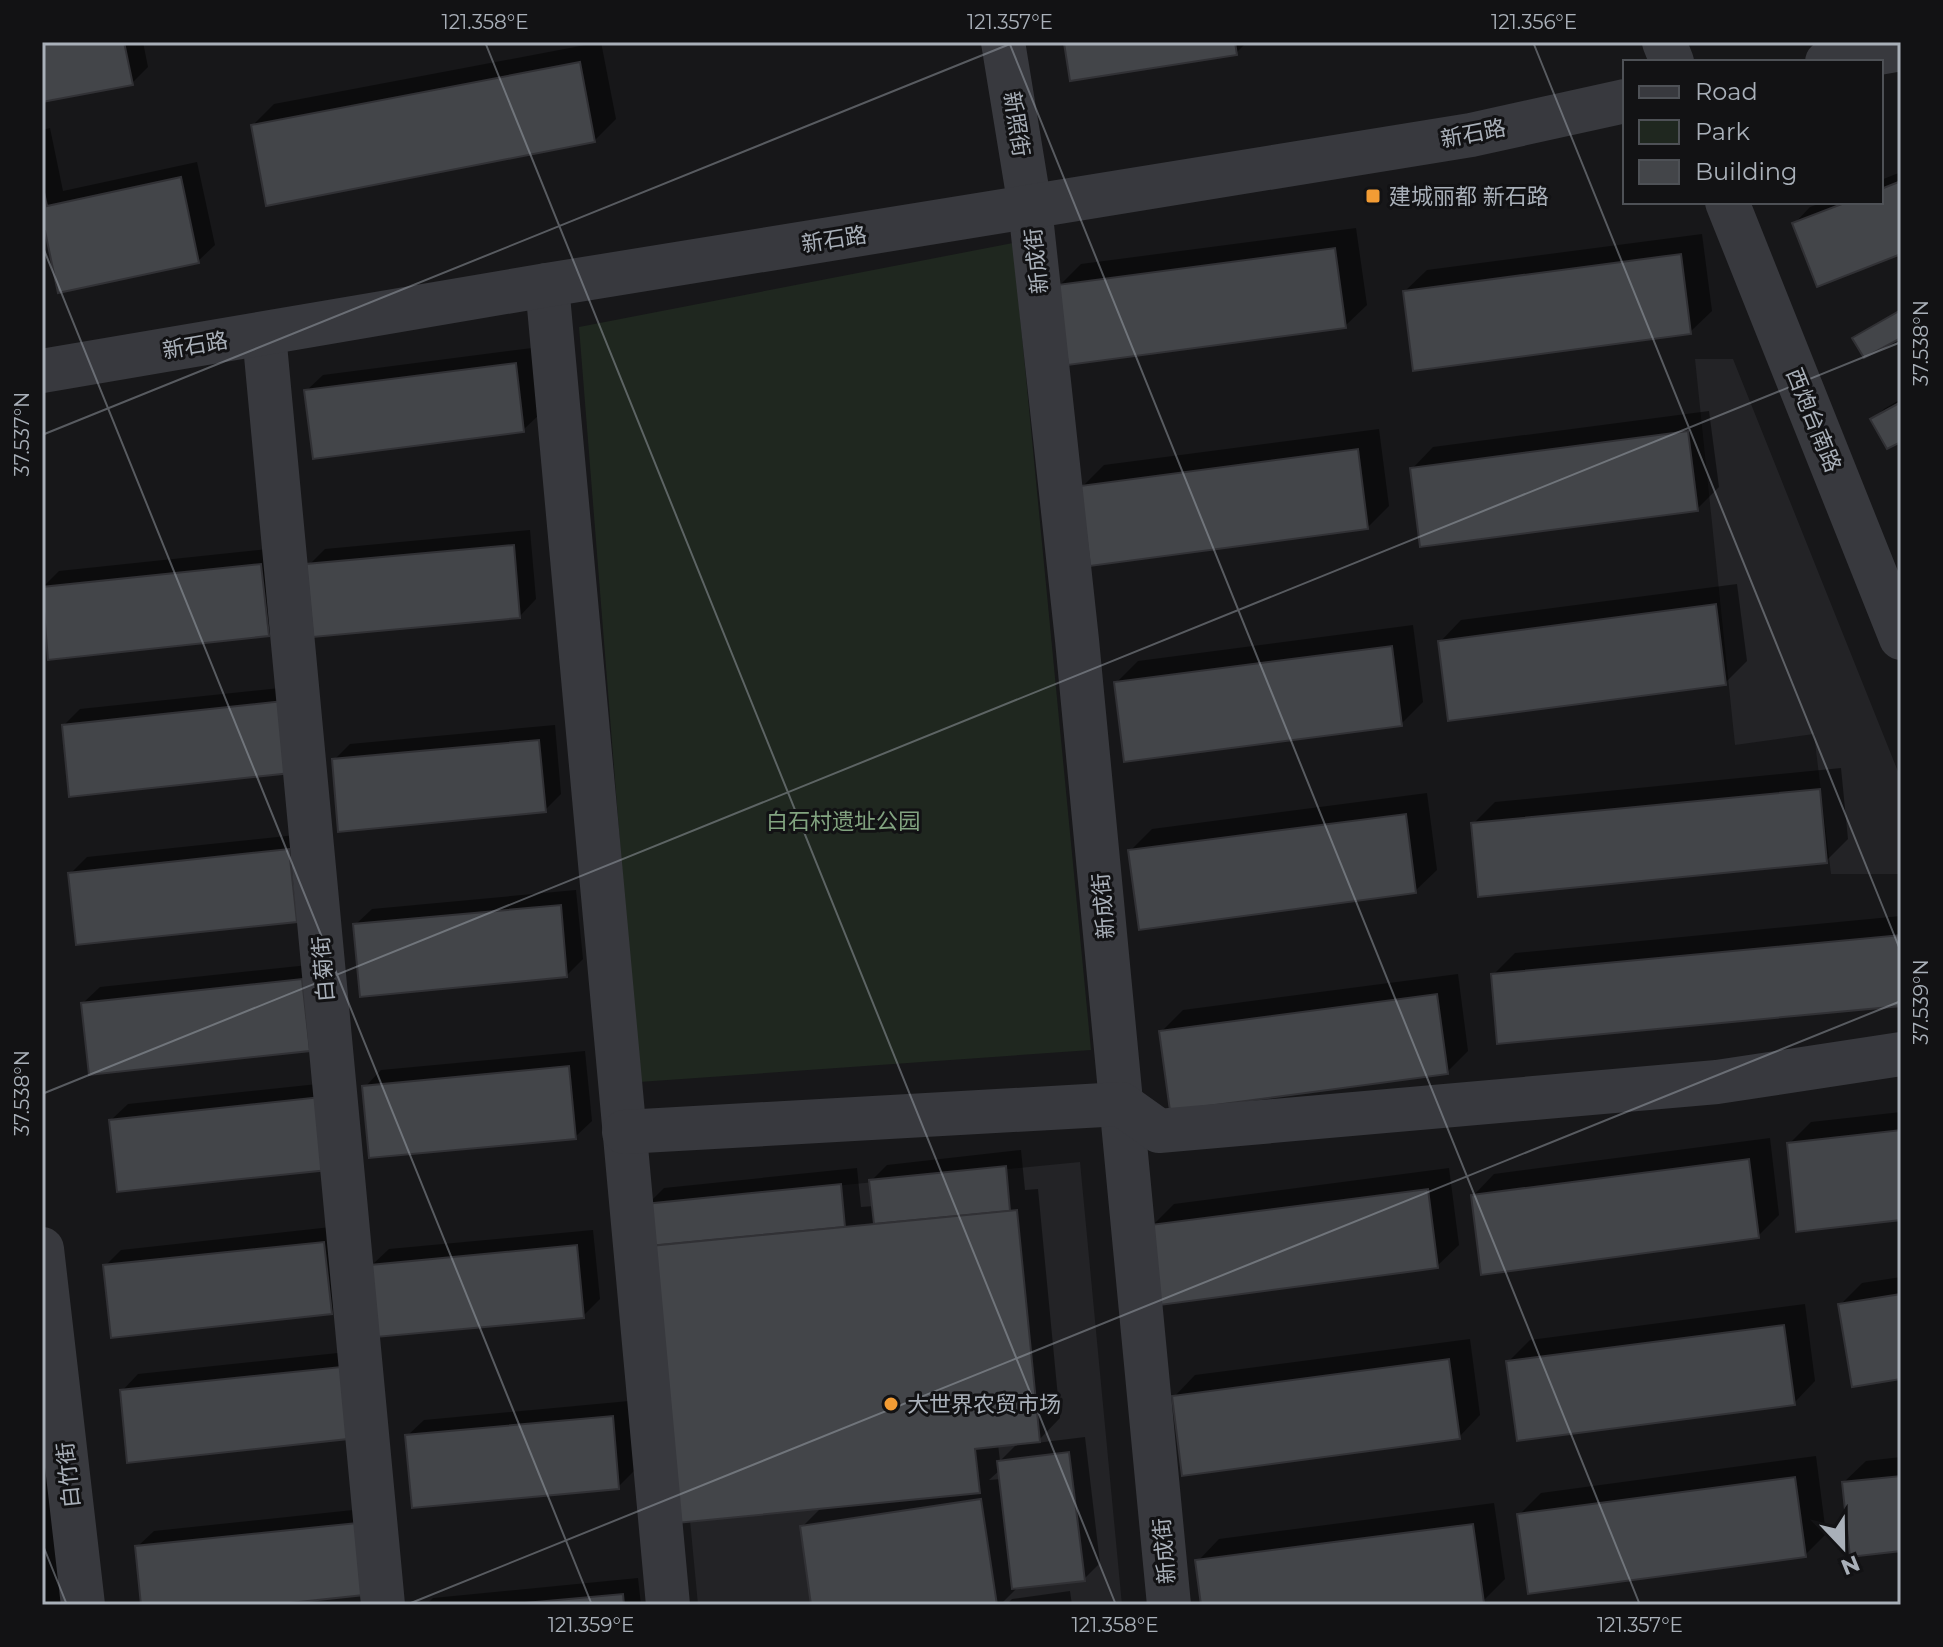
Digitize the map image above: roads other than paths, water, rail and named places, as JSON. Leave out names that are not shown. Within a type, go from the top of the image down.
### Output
[{"type":"street","name":"新照街","points":[[1003,42],[1030,207]]},
{"type":"street","points":[[1838,60],[1901,49]]},
{"type":"street","name":"新石路","points":[[42,371],[547,285],[1471,135],[1623,101]]},
{"type":"street","name":"西炮台南路","points":[[1728,204],[1901,638]]},
{"type":"street","name":"新成街","points":[[1030,207],[1077,640],[1169,1605]]},
{"type":"street","points":[[547,285],[668,1605]]},
{"type":"street","name":"白菊街","points":[[264,334],[383,1605]]},
{"type":"street","points":[[624,1132],[1121,1104],[1159,1131],[1717,1082],[1901,1054]]},
{"type":"street","name":"白竹街","points":[[42,1249],[83,1605]]},
{"type":"place","name":"建城丽都 新石路","points":[[1373,196]]},
{"type":"place","name":"大世界农贸市场","points":[[891,1404]]},
{"type":"park label","name":"白石村遗址公园","points":[[843,821]]}]
